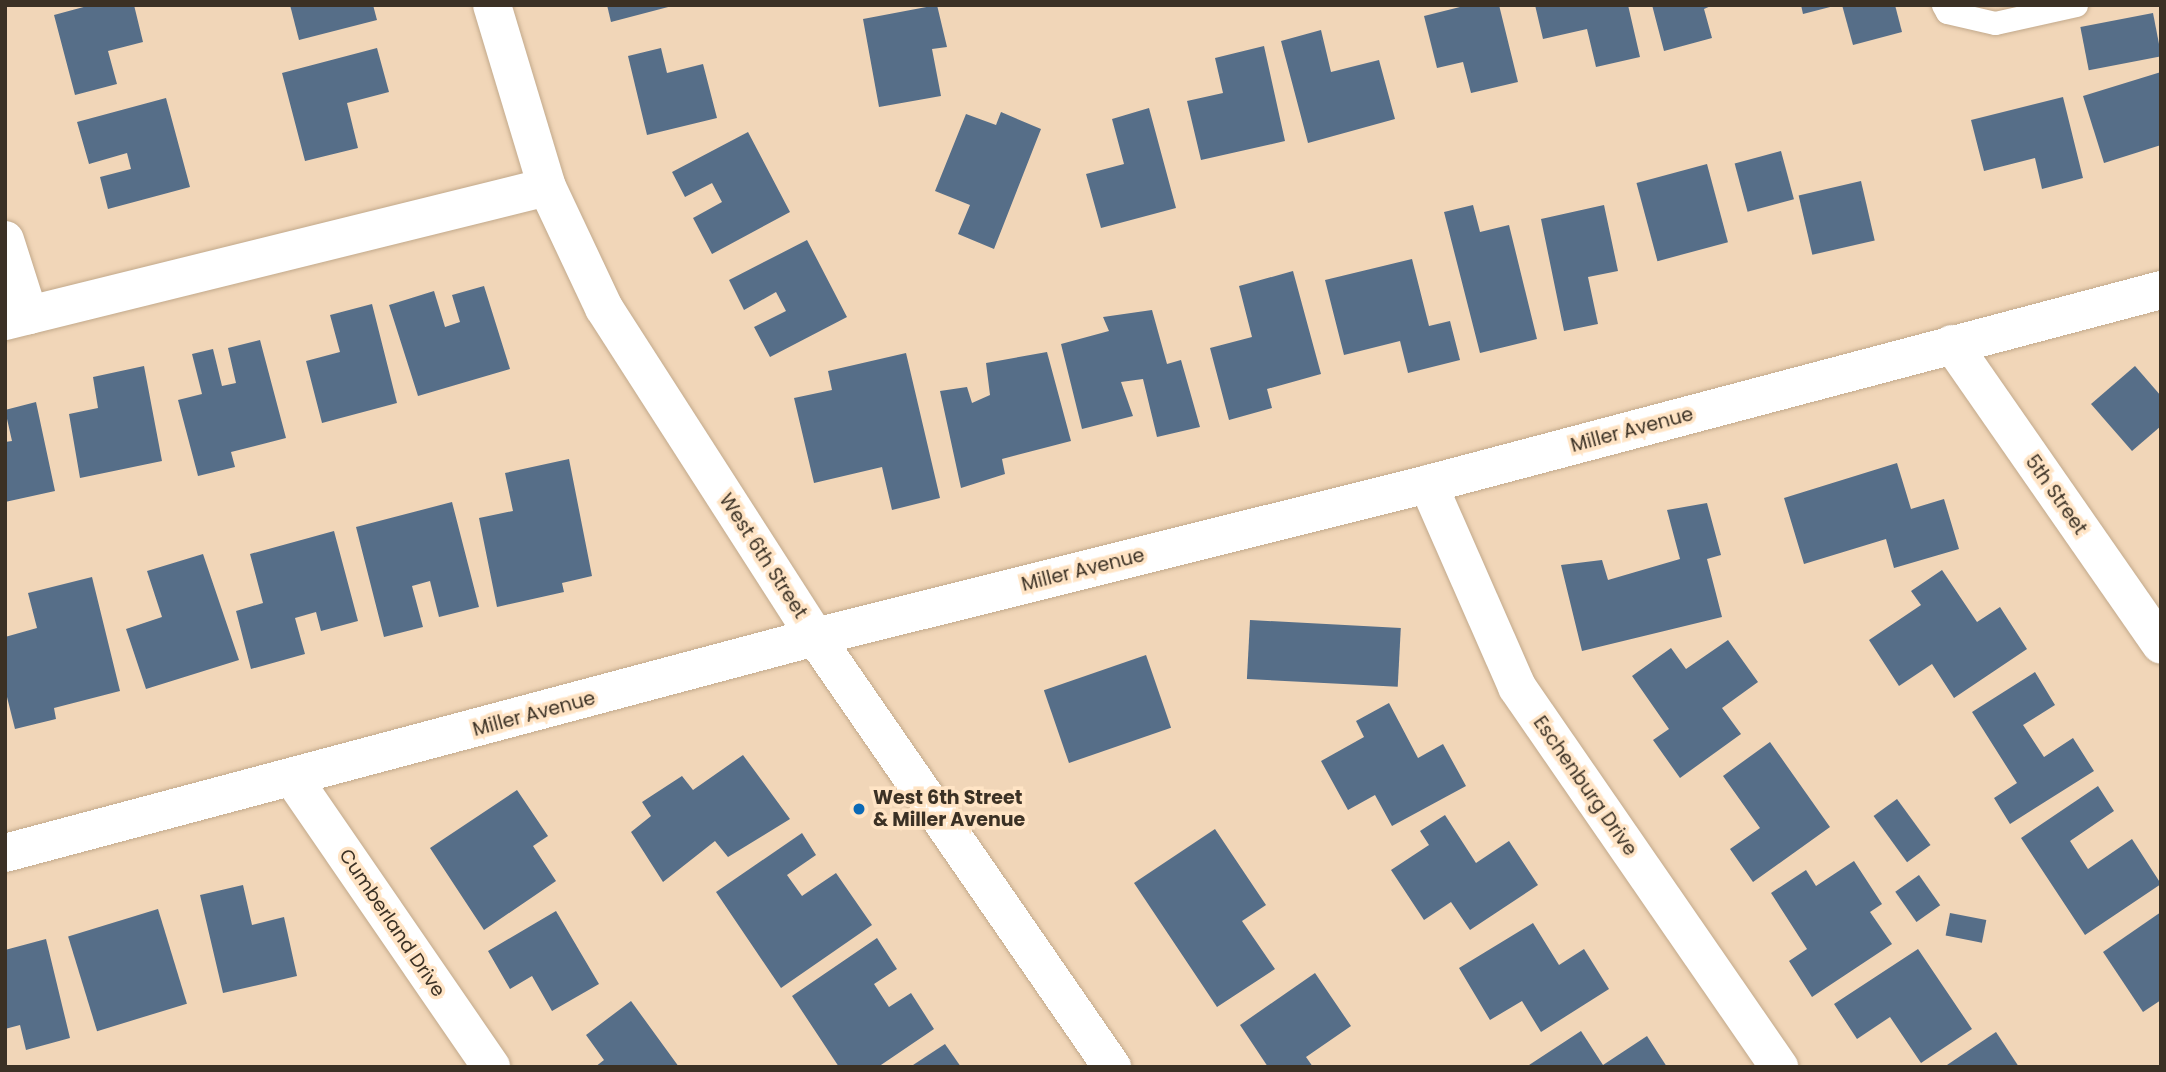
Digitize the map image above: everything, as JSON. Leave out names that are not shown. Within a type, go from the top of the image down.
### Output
[{"type":"street","name":"West 6th Street","points":[[492,5],[547,187],[604,308],[815,637],[1112,1067]]},
{"type":"street","points":[[5,240],[17,318],[547,187]]},
{"type":"street","name":"Miller Avenue","points":[[5,853],[294,779],[815,637],[1427,484],[2161,290]]},
{"type":"street","name":"5th Street","points":[[1952,344],[2161,645]]},
{"type":"street","name":"Eschenburg Drive","points":[[1427,484],[1517,687],[1779,1067]]},
{"type":"street","name":"Cumberland Drive","points":[[294,779],[491,1067]]},
{"type":"lane","points":[[1943,5],[1947,12],[1995,23],[2076,5]]},
{"type":"building","points":[[91,5],[134,5],[143,42],[108,51],[117,84],[75,95],[54,15]]},
{"type":"building","points":[[290,5],[373,5],[377,20],[299,40]]},
{"type":"building","points":[[607,5],[671,5],[672,6],[611,22]]},
{"type":"building","points":[[937,5],[947,47],[932,49],[941,96],[879,107],[863,19]]},
{"type":"building","points":[[1468,5],[1499,5],[1518,82],[1471,93],[1463,62],[1437,68],[1424,16]]},
{"type":"building","points":[[1535,5],[1628,5],[1640,57],[1596,67],[1587,29],[1543,39]]},
{"type":"building","points":[[1652,5],[1713,5],[1704,9],[1712,38],[1664,51]]},
{"type":"building","points":[[1801,5],[1834,5],[1834,6],[1803,14]]},
{"type":"building","points":[[1842,5],[1895,5],[1902,32],[1853,45]]},
{"type":"building","points":[[2153,13],[2161,56],[2089,70],[2080,27]]},
{"type":"building","points":[[1321,30],[1331,72],[1379,60],[1395,119],[1308,143],[1281,41]]},
{"type":"building","points":[[1264,46],[1285,141],[1201,160],[1187,101],[1223,93],[1215,58]]},
{"type":"building","points":[[377,48],[389,92],[347,103],[358,148],[305,161],[282,73]]},
{"type":"building","points":[[661,48],[667,73],[703,64],[717,118],[647,135],[628,56]]},
{"type":"building","points":[[2161,72],[2161,145],[2104,163],[2083,96]]},
{"type":"building","points":[[2063,97],[2083,178],[2042,189],[2035,158],[1984,171],[1971,120]]},
{"type":"building","points":[[166,98],[190,187],[108,209],[100,177],[131,169],[127,153],[89,164],[77,122]]},
{"type":"building","points":[[1149,108],[1176,208],[1101,228],[1086,174],[1124,164],[1112,119]]},
{"type":"building","points":[[1001,112],[1041,129],[994,249],[958,234],[970,205],[935,191],[966,114],[996,125]]},
{"type":"building","points":[[748,132],[790,212],[712,254],[693,218],[722,202],[712,183],[685,197],[672,172]]},
{"type":"building","points":[[1781,151],[1794,199],[1748,212],[1735,163]]},
{"type":"building","points":[[1707,164],[1728,242],[1657,261],[1636,183]]},
{"type":"building","points":[[1861,181],[1875,240],[1812,255],[1799,195]]},
{"type":"building","points":[[1473,205],[1480,232],[1509,225],[1537,339],[1480,353],[1444,212]]},
{"type":"building","points":[[1604,205],[1618,271],[1588,277],[1598,324],[1564,331],[1541,219]]},
{"type":"building","points":[[807,240],[847,317],[770,357],[754,327],[786,311],[776,292],[744,310],[729,280]]},
{"type":"building","points":[[1412,259],[1429,326],[1450,321],[1460,360],[1408,373],[1400,341],[1344,355],[1325,280]]},
{"type":"building","points":[[1293,271],[1321,374],[1267,389],[1272,408],[1229,420],[1210,348],[1252,337],[1239,286]]},
{"type":"building","points":[[484,286],[510,369],[418,396],[389,305],[434,291],[445,327],[460,322],[452,295]]},
{"type":"building","points":[[372,304],[397,403],[322,423],[306,361],[340,352],[330,315]]},
{"type":"building","points":[[1152,310],[1167,364],[1181,360],[1200,427],[1157,437],[1143,379],[1121,382],[1133,416],[1082,429],[1061,344],[1109,331],[1103,317]]},
{"type":"building","points":[[260,340],[286,438],[231,452],[235,467],[198,476],[178,400],[202,394],[192,354],[213,349],[222,386],[236,383],[228,348]]},
{"type":"building","points":[[1047,352],[1071,441],[1002,459],[1005,474],[961,488],[940,391],[967,387],[972,403],[990,395],[986,363]]},
{"type":"building","points":[[906,353],[940,498],[892,510],[882,467],[814,483],[794,398],[832,390],[828,371]]},
{"type":"building","points":[[144,366],[162,461],[80,478],[69,414],[98,408],[93,377]]},
{"type":"building","points":[[2135,366],[2161,396],[2161,426],[2132,451],[2091,404]]},
{"type":"building","points":[[36,402],[55,491],[5,502],[5,442],[12,441],[5,410]]},
{"type":"building","points":[[569,459],[592,576],[562,583],[564,592],[497,607],[479,518],[513,511],[505,473]]},
{"type":"building","points":[[1897,463],[1911,509],[1944,499],[1959,549],[1894,568],[1886,539],[1804,564],[1784,498]]},
{"type":"building","points":[[452,502],[479,607],[439,617],[430,581],[412,586],[423,627],[384,637],[356,527]]},
{"type":"building","points":[[1707,503],[1721,555],[1707,559],[1722,617],[1582,651],[1561,565],[1602,560],[1608,580],[1680,559],[1667,510]]},
{"type":"building","points":[[334,531],[358,621],[321,631],[316,612],[295,618],[305,654],[251,669],[236,611],[263,603],[250,554]]},
{"type":"building","points":[[203,554],[239,660],[146,689],[126,629],[162,617],[147,571]]},
{"type":"building","points":[[1942,570],[1977,622],[2000,607],[2027,649],[1954,698],[1932,664],[1899,686],[1869,640],[1921,605],[1911,591]]},
{"type":"building","points":[[92,577],[120,691],[54,708],[56,719],[15,729],[5,689],[5,637],[37,628],[28,593]]},
{"type":"building","points":[[1250,620],[1401,628],[1398,687],[1247,679]]},
{"type":"building","points":[[1728,640],[1758,682],[1722,708],[1741,734],[1680,778],[1653,740],[1669,729],[1632,676],[1671,648],[1686,669]]},
{"type":"building","points":[[1146,655],[1171,728],[1069,763],[1044,690]]},
{"type":"building","points":[[2035,672],[2055,705],[2023,725],[2044,757],[2073,738],[2094,771],[2010,824],[1994,798],[2017,783],[1972,712]]},
{"type":"building","points":[[1389,703],[1418,758],[1443,744],[1466,786],[1392,826],[1375,795],[1348,810],[1321,761],[1364,737],[1356,721]]},
{"type":"building","points":[[1770,742],[1830,827],[1753,882],[1730,849],[1760,828],[1723,776]]},
{"type":"building","points":[[743,755],[790,819],[728,857],[715,841],[663,882],[631,832],[651,816],[642,802],[682,776],[693,790]]},
{"type":"building","points":[[2098,786],[2114,811],[2070,841],[2088,869],[2132,839],[2161,884],[2085,935],[2021,838]]},
{"type":"building","points":[[517,790],[548,836],[533,846],[556,881],[484,930],[430,848]]},
{"type":"building","points":[[1897,799],[1931,845],[1907,862],[1874,816]]},
{"type":"building","points":[[1445,815],[1476,863],[1509,841],[1538,885],[1470,930],[1451,902],[1424,920],[1391,870],[1429,845],[1420,831]]},
{"type":"building","points":[[1215,829],[1266,905],[1242,921],[1275,969],[1217,1007],[1134,883]]},
{"type":"building","points":[[802,833],[816,855],[787,875],[802,896],[836,873],[872,925],[781,988],[716,892]]},
{"type":"building","points":[[1854,861],[1882,904],[1870,912],[1892,944],[1812,997],[1789,961],[1807,949],[1771,893],[1806,870],[1816,886]]},
{"type":"building","points":[[1919,875],[1940,905],[1916,922],[1895,892]]},
{"type":"building","points":[[243,885],[252,925],[284,917],[297,976],[223,993],[200,895]]},
{"type":"building","points":[[158,909],[187,1004],[97,1031],[68,936]]},
{"type":"building","points":[[556,911],[599,984],[552,1011],[532,976],[510,989],[488,951]]},
{"type":"building","points":[[2161,912],[2161,1000],[2143,1012],[2103,952]]},
{"type":"building","points":[[1950,913],[1986,920],[1982,943],[1946,936]]},
{"type":"building","points":[[1533,923],[1559,965],[1584,949],[1609,989],[1541,1032],[1522,1001],[1490,1020],[1459,968]]},
{"type":"building","points":[[877,938],[897,969],[874,984],[889,1007],[911,993],[934,1029],[878,1067],[839,1067],[792,996]]},
{"type":"building","points":[[46,939],[70,1038],[26,1050],[20,1025],[5,1029],[5,950]]},
{"type":"building","points":[[1918,949],[1972,1029],[1921,1063],[1890,1017],[1857,1039],[1834,1004]]},
{"type":"building","points":[[1315,973],[1351,1026],[1306,1057],[1313,1067],[1268,1067],[1240,1025]]},
{"type":"building","points":[[631,1001],[679,1067],[595,1067],[604,1060],[586,1035]]},
{"type":"building","points":[[1581,1031],[1603,1065],[1647,1036],[1667,1067],[1526,1067]]},
{"type":"building","points":[[1996,1032],[2019,1067],[1944,1067]]},
{"type":"building","points":[[945,1044],[961,1067],[910,1067]]},
{"type":"place","name":"West 6th Street & Miller Avenue","points":[[859,809]]}]
